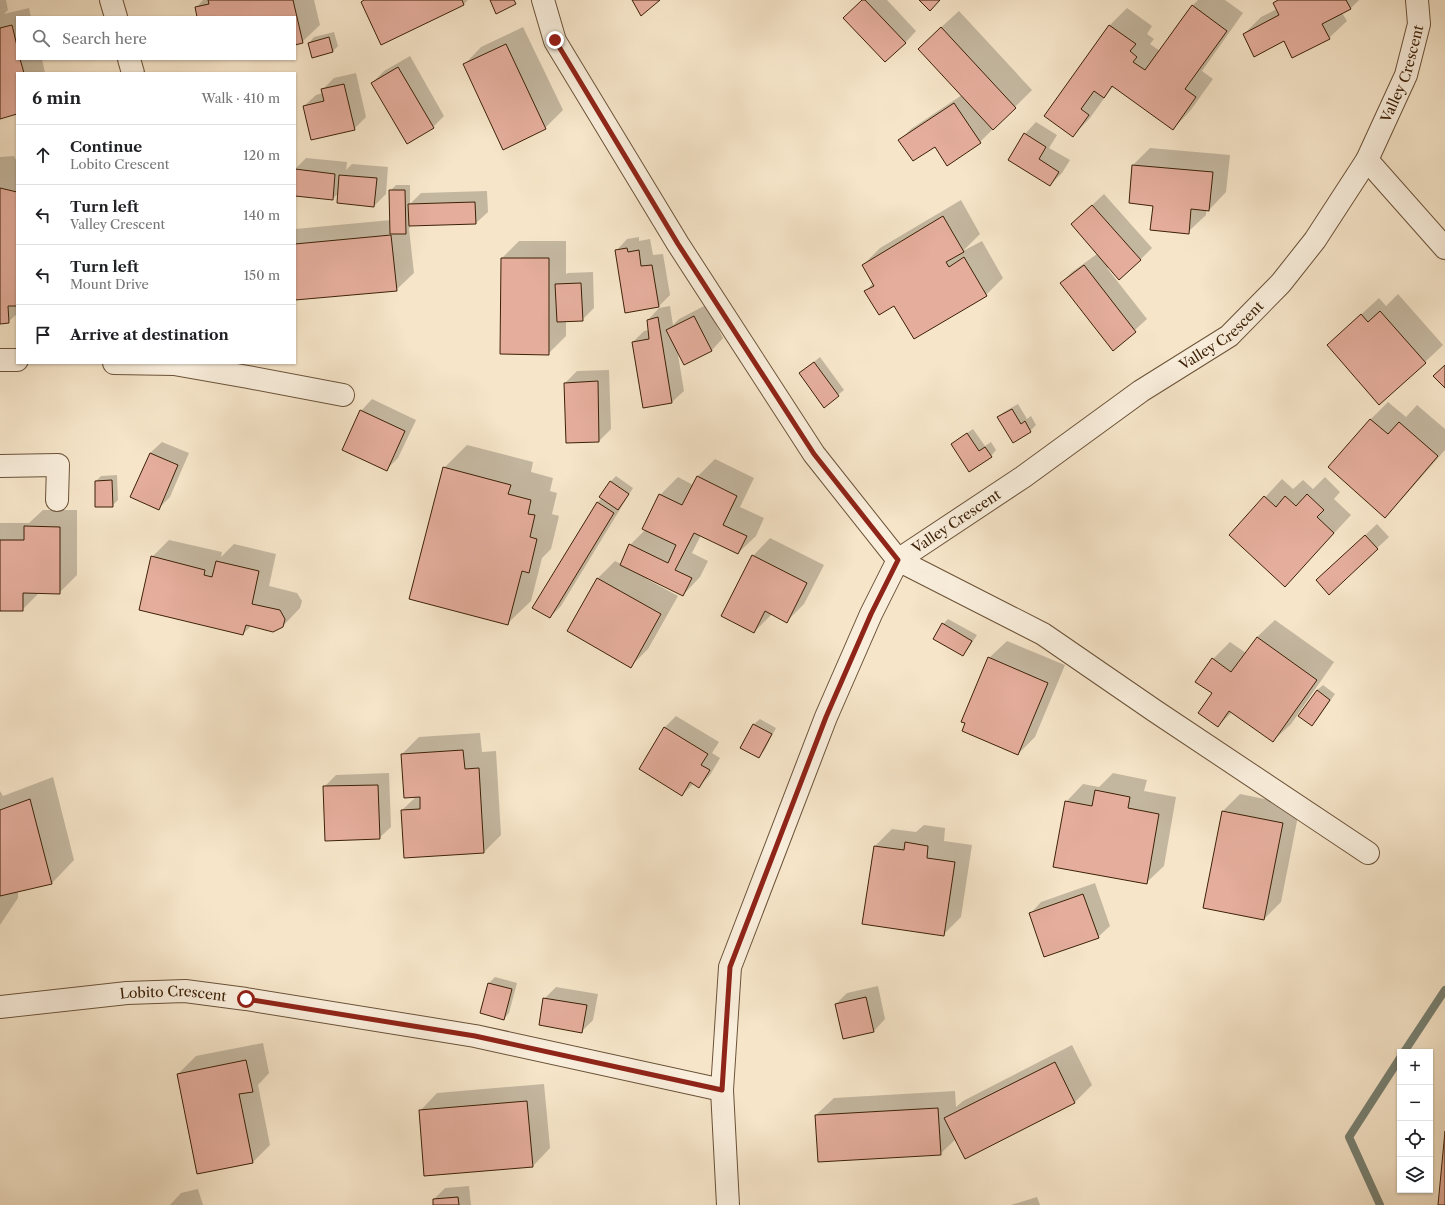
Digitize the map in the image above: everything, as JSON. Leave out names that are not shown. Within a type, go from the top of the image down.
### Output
[{"type":"street","points":[[111,0],[116,16]]},
{"type":"street","points":[[543,0],[555,40],[678,244],[814,454],[898,560],[1043,634],[1162,716],[1368,853]]},
{"type":"street","name":"Valley Crescent","points":[[728,1205],[722,1090],[730,967],[826,717],[871,614],[898,560],[1023,477],[1141,391],[1229,336],[1281,283],[1315,240],[1367,160],[1406,75],[1419,24],[1417,0]]},
{"type":"street","points":[[129,60],[133,72]]},
{"type":"street","points":[[1367,160],[1445,248]]},
{"type":"street","points":[[0,360],[16,360]]},
{"type":"street","points":[[174,364],[343,395]]},
{"type":"street","points":[[0,466],[58,465],[57,500]]},
{"type":"street","name":"Lobito Crescent","points":[[0,1007],[127,993],[185,991],[254,1000],[475,1036],[722,1090]]},
{"type":"building","points":[[208,0],[293,0],[303,43],[296,45],[296,16],[197,16],[195,7],[209,4]]},
{"type":"building","points":[[364,0],[462,0],[464,5],[381,45],[361,2]]},
{"type":"building","points":[[490,0],[514,0],[516,4],[496,14]]},
{"type":"building","points":[[632,0],[660,0],[641,16]]},
{"type":"building","points":[[862,0],[865,0],[906,43],[885,62],[843,18]]},
{"type":"building","points":[[919,0],[940,0],[930,11]]},
{"type":"building","points":[[1278,0],[1346,0],[1351,9],[1322,24],[1330,39],[1292,58],[1284,41],[1254,57],[1243,34],[1279,15],[1273,3]]},
{"type":"building","points":[[1192,5],[1227,31],[1185,89],[1196,97],[1173,130],[1112,86],[1104,98],[1094,91],[1081,109],[1089,115],[1073,137],[1044,116],[1109,25],[1136,44],[1130,51],[1137,57],[1133,62],[1145,70]]},
{"type":"building","points":[[12,25],[16,42],[16,60],[20,60],[24,72],[16,72],[16,114],[0,119],[0,28]]},
{"type":"building","points":[[941,27],[1016,108],[993,130],[918,49]]},
{"type":"building","points":[[329,37],[333,52],[312,58],[308,43]]},
{"type":"building","points":[[506,44],[546,129],[503,150],[463,64]]},
{"type":"building","points":[[398,67],[434,128],[407,144],[371,83]]},
{"type":"building","points":[[344,84],[355,130],[311,140],[303,106],[324,101],[321,89]]},
{"type":"building","points":[[954,103],[981,143],[947,166],[935,147],[913,161],[898,140]]},
{"type":"building","points":[[1024,133],[1046,147],[1039,159],[1059,172],[1050,186],[1008,160]]},
{"type":"building","points":[[1132,165],[1213,172],[1209,211],[1191,209],[1189,234],[1150,230],[1153,206],[1129,203]]},
{"type":"building","points":[[296,169],[335,174],[333,200],[296,196]]},
{"type":"building","points":[[339,175],[377,178],[374,207],[337,203]]},
{"type":"building","points":[[0,188],[16,192],[16,306],[8,306],[9,323],[0,324]]},
{"type":"building","points":[[389,190],[405,190],[406,234],[390,234]]},
{"type":"building","points":[[475,202],[476,224],[409,226],[408,204]]},
{"type":"building","points":[[1092,205],[1141,260],[1119,280],[1071,224]]},
{"type":"building","points":[[943,216],[964,252],[946,262],[949,267],[964,257],[987,296],[914,339],[894,306],[879,315],[864,291],[874,286],[862,265]]},
{"type":"building","points":[[391,235],[397,291],[296,300],[296,244]]},
{"type":"building","points":[[627,248],[628,252],[639,250],[641,266],[652,265],[659,307],[625,313],[615,250]]},
{"type":"building","points":[[501,258],[549,258],[549,355],[500,354]]},
{"type":"building","points":[[1084,265],[1136,332],[1113,351],[1060,283]]},
{"type":"building","points":[[581,283],[583,321],[557,322],[555,284]]},
{"type":"building","points":[[1380,311],[1426,363],[1379,405],[1327,345],[1361,314],[1368,322]]},
{"type":"building","points":[[694,316],[712,351],[684,365],[666,330]]},
{"type":"building","points":[[658,317],[672,403],[643,408],[632,342],[649,339],[647,320]]},
{"type":"building","points":[[814,362],[839,396],[824,408],[799,373]]},
{"type":"building","points":[[1445,365],[1445,388],[1433,376]]},
{"type":"building","points":[[598,381],[599,442],[566,443],[564,383]]},
{"type":"building","points":[[1012,409],[1021,424],[1025,421],[1031,432],[1013,443],[997,417]]},
{"type":"building","points":[[360,410],[405,431],[387,471],[342,450]]},
{"type":"building","points":[[1370,419],[1388,434],[1399,422],[1438,456],[1385,518],[1328,467]]},
{"type":"building","points":[[967,433],[979,451],[985,447],[992,457],[969,472],[951,444]]},
{"type":"building","points":[[150,453],[178,465],[159,510],[130,497]]},
{"type":"building","points":[[443,467],[511,485],[508,494],[531,500],[528,514],[535,515],[530,537],[537,539],[529,573],[522,571],[508,625],[409,599]]},
{"type":"building","points":[[697,476],[737,496],[723,525],[747,536],[738,554],[694,533],[675,570],[692,578],[683,596],[620,565],[629,544],[668,563],[676,545],[642,529],[659,494],[682,505]]},
{"type":"building","points":[[112,480],[113,507],[95,507],[95,481]]},
{"type":"building","points":[[610,481],[629,494],[618,510],[599,497]]},
{"type":"building","points":[[1307,494],[1324,510],[1317,517],[1334,533],[1285,587],[1229,535],[1264,496],[1276,507],[1285,496],[1296,506]]},
{"type":"building","points":[[597,502],[614,513],[550,618],[532,608]]},
{"type":"building","points":[[24,526],[60,527],[60,594],[23,593],[23,611],[0,611],[0,540],[24,540]]},
{"type":"building","points":[[1365,535],[1378,549],[1329,595],[1316,580]]},
{"type":"building","points":[[752,555],[807,583],[787,623],[765,611],[754,633],[721,616]]},
{"type":"building","points":[[151,556],[205,570],[204,575],[212,577],[216,561],[259,571],[252,604],[280,610],[285,619],[283,627],[273,632],[246,625],[243,635],[139,610]]},
{"type":"building","points":[[597,578],[661,614],[631,668],[567,631]]},
{"type":"building","points":[[942,623],[972,641],[963,656],[933,639]]},
{"type":"building","points":[[1257,637],[1317,680],[1273,742],[1229,711],[1218,727],[1198,713],[1212,693],[1195,682],[1212,658],[1231,672]]},
{"type":"building","points":[[988,657],[1048,683],[1018,755],[962,731],[965,723],[961,722]]},
{"type":"building","points":[[1317,690],[1330,700],[1312,726],[1298,716]]},
{"type":"building","points":[[753,724],[772,734],[759,758],[740,748]]},
{"type":"building","points":[[664,727],[708,754],[701,765],[710,770],[699,788],[690,782],[682,796],[639,769]]},
{"type":"building","points":[[463,750],[465,769],[479,768],[484,853],[404,858],[401,810],[420,809],[420,797],[404,798],[401,754]]},
{"type":"building","points":[[378,785],[380,839],[325,841],[323,786]]},
{"type":"building","points":[[1095,790],[1130,797],[1128,808],[1159,814],[1147,884],[1053,867],[1065,801],[1092,806]]},
{"type":"building","points":[[30,799],[52,884],[0,896],[0,810]]},
{"type":"building","points":[[1222,811],[1283,823],[1264,920],[1203,908]]},
{"type":"building","points":[[905,842],[928,846],[927,858],[955,862],[944,936],[862,924],[874,846],[904,850]]},
{"type":"building","points":[[1083,894],[1099,938],[1044,957],[1029,913]]},
{"type":"building","points":[[488,983],[512,989],[504,1020],[480,1013]]},
{"type":"building","points":[[866,997],[874,1032],[843,1039],[835,1004]]},
{"type":"building","points":[[543,998],[587,1005],[582,1033],[539,1025]]},
{"type":"building","points":[[246,1060],[253,1092],[239,1094],[253,1163],[197,1174],[177,1074]]},
{"type":"building","points":[[1055,1062],[1075,1103],[965,1159],[944,1118]]},
{"type":"building","points":[[527,1101],[533,1167],[424,1176],[419,1110]]},
{"type":"building","points":[[938,1108],[941,1155],[818,1162],[815,1115]]},
{"type":"building","points":[[1445,1131],[1445,1205],[1438,1205]]},
{"type":"building","points":[[458,1197],[459,1205],[433,1205],[433,1199]]},
{"type":"waterway","points":[[1406,1049],[1445,990]]},
{"type":"waterway","points":[[1380,1205],[1349,1137],[1397,1063]]},
{"type":"route","points":[[246,999],[475,1036],[722,1090],[730,967],[826,717],[871,614],[898,560],[814,454],[678,244],[555,40]]}]
